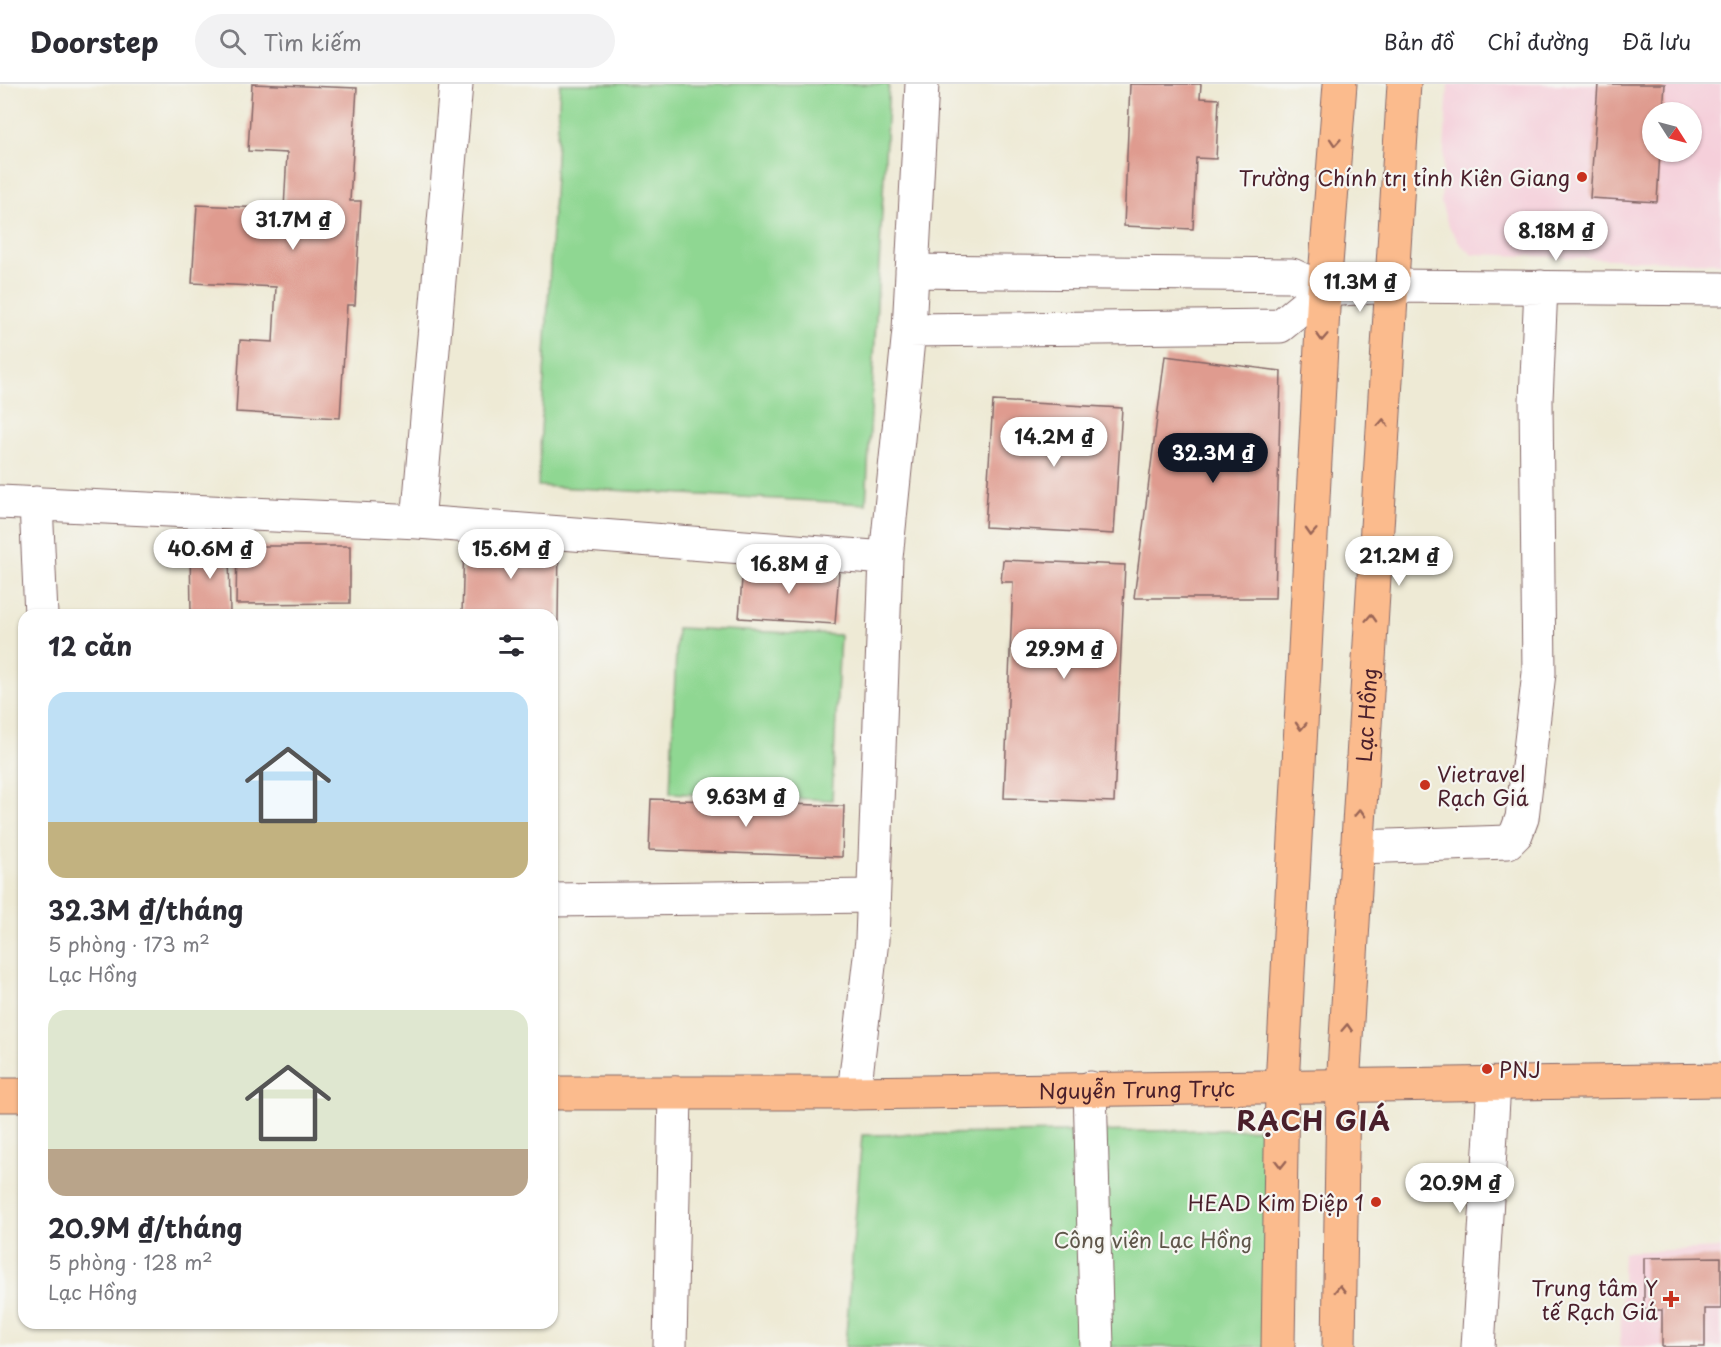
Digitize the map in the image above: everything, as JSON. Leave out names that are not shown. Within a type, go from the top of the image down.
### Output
[{"type":"main road","points":[[1278,1347],[1282,1085],[1324,290],[1340,84]]},
{"type":"main road","name":"Lạc Hồng","points":[[1339,1347],[1343,1087],[1404,84]]},
{"type":"main road","name":"Nguyễn Trung Trực","points":[[558,1093],[854,1093],[1721,1080]]},
{"type":"main road","points":[[0,1095],[18,1095]]},
{"type":"street","points":[[418,522],[456,84]]},
{"type":"street","points":[[854,1093],[872,940],[886,558],[909,330],[922,84]]},
{"type":"street","points":[[912,271],[1292,275],[1324,290],[1391,286],[1721,289]]},
{"type":"street","points":[[1358,847],[1508,842],[1516,834],[1522,818],[1539,674],[1536,400],[1541,287]]},
{"type":"street","points":[[909,330],[1280,326],[1324,290]]},
{"type":"street","points":[[0,502],[418,522],[886,558]]},
{"type":"street","points":[[36,503],[41,609]]},
{"type":"street","points":[[558,900],[873,896]]},
{"type":"street","points":[[1478,1347],[1494,1084]]},
{"type":"street","points":[[1090,1088],[1097,1347]]},
{"type":"street","points":[[670,1347],[675,1093]]},
{"type":"shaded area","name":"Trường Chính trị tỉnh Kiên Giang","points":[[1448,84],[1721,84],[1721,263],[1472,254],[1461,245],[1448,225],[1441,203]]},
{"type":"shaded area","name":"Trung tâm Y tế Rạch Giá","points":[[1721,1248],[1721,1347],[1620,1347],[1623,1252]]},
{"type":"green space","points":[[560,84],[889,84],[866,504],[538,486]]},
{"type":"green space","points":[[677,628],[840,635],[832,800],[670,793]]},
{"type":"green space","name":"Công viên Lạc Hồng","points":[[1281,1129],[1278,1347],[845,1347],[862,1135]]},
{"type":"building","points":[[252,84],[357,88],[350,201],[361,201],[355,305],[347,305],[340,418],[236,412],[240,340],[273,342],[276,287],[192,283],[197,205],[284,209],[287,153],[248,151]]},
{"type":"building","points":[[1130,84],[1201,84],[1200,98],[1219,99],[1216,159],[1196,158],[1193,229],[1124,226]]},
{"type":"building","points":[[1598,84],[1665,84],[1664,102],[1642,102],[1642,162],[1659,162],[1657,202],[1590,198]]},
{"type":"building","points":[[1165,356],[1281,371],[1275,598],[1134,598]]},
{"type":"building","points":[[993,401],[1122,408],[1114,534],[985,527]]},
{"type":"building","points":[[464,544],[559,544],[558,621],[558,609],[462,609]]},
{"type":"building","points":[[190,546],[229,546],[230,609],[191,609]]},
{"type":"building","points":[[237,546],[350,546],[350,603],[236,604]]},
{"type":"building","points":[[1003,560],[1125,565],[1114,802],[1004,798],[1013,582],[1001,582]]},
{"type":"building","points":[[743,566],[839,572],[835,624],[739,618]]},
{"type":"building","points":[[651,799],[844,806],[842,857],[649,850]]},
{"type":"building","points":[[1721,1257],[1721,1309],[1705,1309],[1705,1347],[1662,1347],[1662,1310],[1644,1310],[1644,1258]]},
{"type":"place","name":"Trường Chính trị tỉnh Kiên Giang","points":[[1582,177]]},
{"type":"place","name":"Vietravel Rạch Giá","points":[[1425,785]]},
{"type":"place","name":"PNJ","points":[[1487,1069]]},
{"type":"place","name":"HEAD Kim Điệp 1","points":[[1376,1202]]},
{"type":"place","name":"Trung tâm Y tế Rạch Giá","points":[[1671,1299]]},
{"type":"district","name":"RẠCH GIÁ","points":[[1314,1119]]}]
